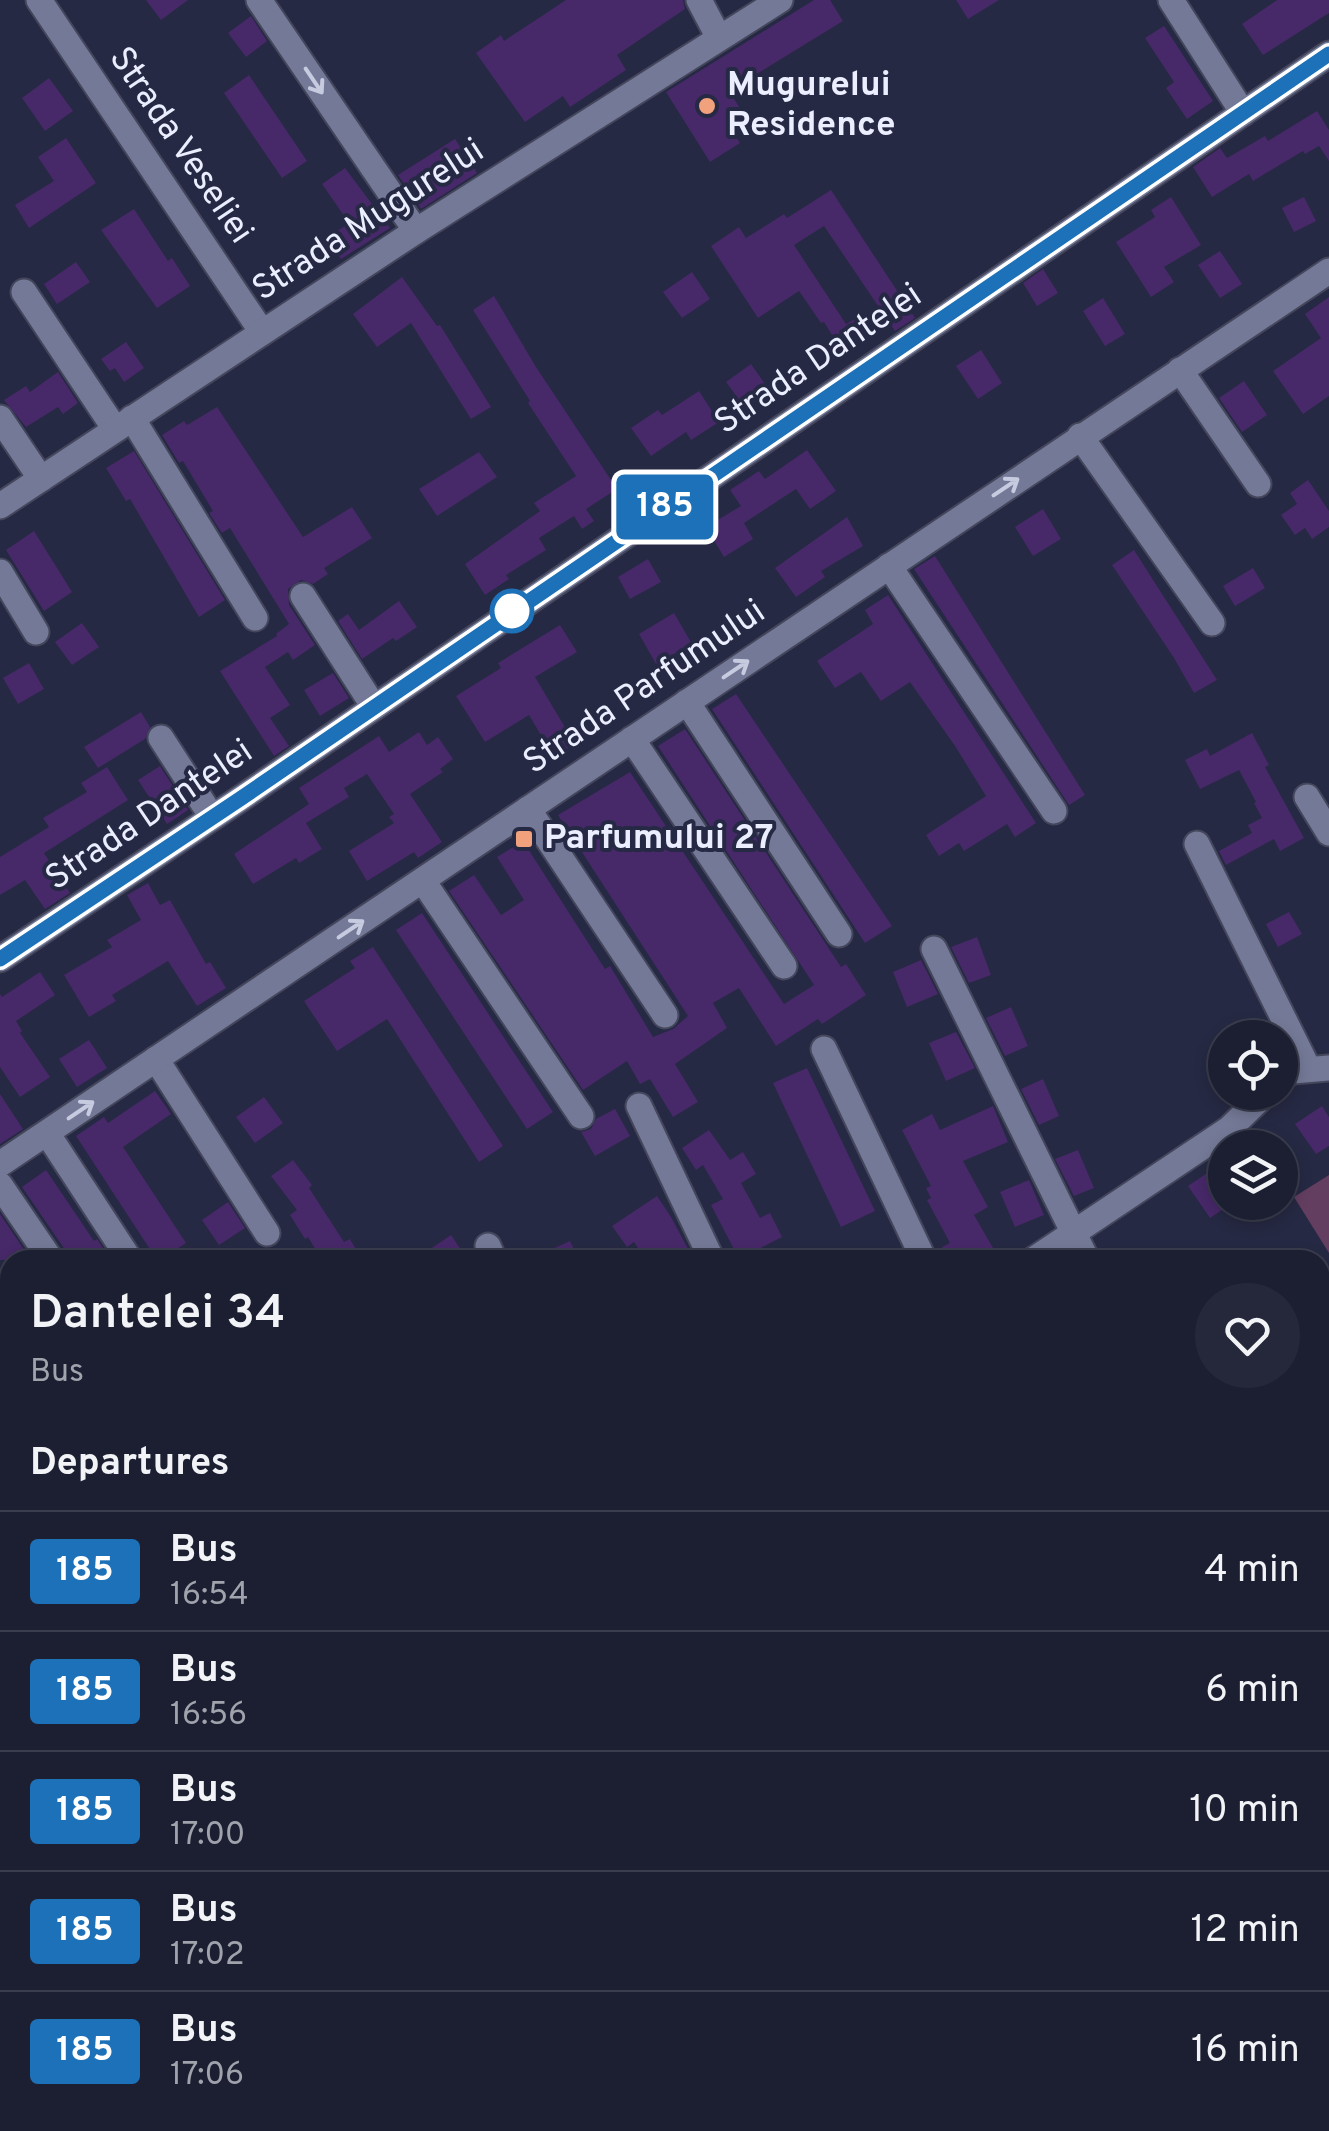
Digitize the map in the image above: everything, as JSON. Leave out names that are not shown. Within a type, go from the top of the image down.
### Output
[{"type":"street","name":"Strada Veseliei","points":[[39,0],[262,332]]},
{"type":"street","points":[[260,0],[416,232]]},
{"type":"street","points":[[699,0],[719,38]]},
{"type":"street","name":"Strada Mugurelui","points":[[0,506],[416,232],[780,0]]},
{"type":"street","points":[[1172,0],[1244,113]]},
{"type":"street","name":"Strada Dantelei","points":[[0,959],[1329,54]]},
{"type":"street","name":"Strada Parfumului","points":[[0,1164],[1080,436],[1328,275]]},
{"type":"street","points":[[24,292],[124,423],[256,618]]},
{"type":"street","points":[[1180,370],[1258,484]]},
{"type":"street","points":[[0,418],[41,479]]},
{"type":"street","points":[[1080,436],[1212,623]]},
{"type":"street","points":[[889,566],[1054,811]]},
{"type":"street","points":[[0,572],[36,632]]},
{"type":"street","points":[[302,596],[374,707]]},
{"type":"street","points":[[687,702],[839,934]]},
{"type":"street","points":[[162,738],[212,818]]},
{"type":"street","points":[[632,739],[784,966]]},
{"type":"street","points":[[1307,797],[1329,833]]},
{"type":"street","points":[[528,809],[665,1015]]},
{"type":"street","points":[[1197,844],[1319,1068]]},
{"type":"street","points":[[423,881],[581,1116]]},
{"type":"street","points":[[934,949],[1082,1250]]},
{"type":"street","points":[[824,1049],[919,1250]]},
{"type":"street","points":[[156,1059],[267,1233]]},
{"type":"street","points":[[639,1106],[707,1250]]},
{"type":"street","points":[[1049,1250],[1230,1130],[1249,1110]]},
{"type":"street","points":[[47,1132],[124,1250]]},
{"type":"street","points":[[0,1185],[44,1250]]},
{"type":"shaded area","points":[[1329,1175],[1329,1250],[1298,1203],[1298,1194]]},
{"type":"building","points":[[146,0],[188,0],[161,20]]},
{"type":"building","points":[[566,0],[683,0],[685,9],[617,55],[626,70],[570,107],[563,96],[525,122],[476,53],[501,35],[504,41]]},
{"type":"building","points":[[814,0],[830,0],[843,21],[729,91],[750,124],[734,134],[740,143],[710,162],[666,92]]},
{"type":"building","points":[[956,0],[999,0],[968,19]]},
{"type":"building","points":[[1277,0],[1329,0],[1329,13],[1263,55],[1242,24]]},
{"type":"building","points":[[251,16],[267,41],[246,57],[228,33]]},
{"type":"building","points":[[1164,26],[1213,101],[1187,119],[1166,88],[1174,82],[1145,38]]},
{"type":"building","points":[[249,75],[307,161],[282,178],[224,93]]},
{"type":"building","points":[[49,78],[73,111],[45,131],[22,98]]},
{"type":"building","points":[[1317,111],[1329,130],[1329,161],[1319,146],[1305,154],[1303,151],[1253,181],[1249,174],[1212,197],[1193,167],[1220,148],[1227,158],[1265,136],[1268,141]]},
{"type":"building","points":[[66,138],[96,183],[29,228],[15,205],[54,181],[38,157]]},
{"type":"building","points":[[455,139],[477,173],[421,209],[398,175]]},
{"type":"building","points":[[345,168],[390,228],[341,259],[327,238],[349,223],[322,184]]},
{"type":"building","points":[[831,190],[915,318],[895,331],[824,226],[794,245],[846,324],[855,319],[867,339],[843,353],[799,291],[758,318],[711,246],[739,227],[746,238]]},
{"type":"building","points":[[1171,197],[1201,245],[1164,267],[1174,282],[1151,297],[1116,242],[1155,217],[1151,210]]},
{"type":"building","points":[[1304,197],[1316,221],[1294,232],[1282,208]]},
{"type":"building","points":[[134,209],[168,261],[172,258],[190,286],[157,308],[101,230]]},
{"type":"building","points":[[1220,251],[1242,284],[1220,298],[1198,265]]},
{"type":"building","points":[[76,262],[90,282],[57,304],[44,284]]},
{"type":"building","points":[[1043,269],[1058,293],[1037,306],[1023,283]]},
{"type":"building","points":[[692,272],[710,299],[682,318],[663,292]]},
{"type":"building","points":[[402,277],[440,325],[491,407],[471,419],[411,323],[377,347],[353,314]]},
{"type":"building","points":[[494,296],[617,489],[586,509],[594,521],[582,529],[574,516],[539,538],[546,550],[506,575],[509,579],[485,595],[465,564],[540,511],[534,503],[576,476],[473,310]]},
{"type":"building","points":[[1329,297],[1329,396],[1303,414],[1273,371],[1321,338],[1305,314]]},
{"type":"building","points":[[1103,298],[1125,334],[1105,346],[1083,311]]},
{"type":"building","points":[[126,342],[144,368],[124,382],[115,368],[110,371],[101,359]]},
{"type":"building","points":[[981,350],[1002,383],[978,399],[956,366]]},
{"type":"building","points":[[751,364],[770,391],[745,408],[726,382]]},
{"type":"building","points":[[58,372],[78,403],[63,414],[58,407],[26,427],[4,400],[26,386],[30,392]]},
{"type":"building","points":[[1244,381],[1267,415],[1242,432],[1219,398]]},
{"type":"building","points":[[699,391],[719,422],[691,440],[686,432],[651,456],[631,428],[658,410],[662,415]]},
{"type":"building","points":[[217,407],[303,537],[352,507],[372,538],[324,568],[328,574],[313,584],[301,580],[288,589],[289,605],[315,645],[293,660],[288,652],[265,667],[290,705],[270,718],[289,746],[274,756],[220,671],[277,636],[289,624],[230,528],[222,533],[183,461],[179,463],[162,435]]},
{"type":"building","points":[[807,450],[836,491],[810,509],[796,489],[744,523],[753,539],[724,557],[706,527],[741,506],[730,490],[759,471],[765,479]]},
{"type":"building","points":[[134,451],[225,600],[199,617],[130,499],[126,501],[106,468]]},
{"type":"building","points":[[479,452],[497,477],[437,516],[419,489]]},
{"type":"building","points":[[1308,480],[1329,511],[1329,527],[1312,539],[1305,528],[1295,535],[1281,515],[1297,504],[1290,493]]},
{"type":"building","points":[[1043,509],[1061,539],[1033,556],[1015,527]]},
{"type":"building","points":[[847,517],[863,546],[821,571],[825,577],[796,597],[775,568]]},
{"type":"building","points":[[34,531],[72,592],[44,611],[6,550]]},
{"type":"building","points":[[1134,550],[1217,680],[1194,693],[1112,565]]},
{"type":"building","points":[[935,556],[1085,795],[1069,805],[914,569]]},
{"type":"building","points":[[648,559],[661,582],[630,599],[618,577]]},
{"type":"building","points":[[1253,568],[1265,588],[1235,606],[1223,586]]},
{"type":"building","points":[[888,595],[1036,823],[1015,837],[1007,824],[964,851],[959,843],[939,856],[926,835],[986,796],[955,746],[910,682],[881,701],[861,672],[835,688],[817,661],[873,624],[865,610]]},
{"type":"building","points":[[399,601],[417,627],[362,659],[338,621],[348,614],[359,630]]},
{"type":"building","points":[[674,613],[692,644],[656,664],[639,634]]},
{"type":"building","points":[[82,623],[99,647],[72,665],[55,642]]},
{"type":"building","points":[[560,625],[577,652],[535,677],[575,744],[554,757],[529,715],[485,742],[456,696],[501,668],[498,663]]},
{"type":"building","points":[[29,663],[44,689],[18,704],[3,678]]},
{"type":"building","points":[[333,673],[349,698],[320,716],[304,690]]},
{"type":"building","points":[[736,694],[892,926],[865,943],[712,709]]},
{"type":"building","points":[[141,712],[150,727],[145,739],[98,768],[84,747]]},
{"type":"building","points":[[685,729],[841,967],[846,964],[866,995],[822,1024],[818,1019],[776,1046],[739,988],[713,1003],[727,1028],[675,1064],[698,1102],[673,1117],[650,1079],[640,1084],[627,1061],[583,1090],[449,891],[474,875],[501,915],[524,900],[497,857],[523,841],[605,969],[610,966],[653,1037],[673,1029],[688,1016],[558,815],[630,772],[784,1004],[814,985],[658,746]]},
{"type":"building","points":[[419,732],[427,745],[438,737],[453,759],[440,769],[443,772],[410,794],[442,842],[418,858],[414,852],[367,881],[349,851],[394,823],[389,817],[394,814],[367,774],[344,788],[349,797],[306,823],[322,849],[299,863],[296,858],[253,884],[234,854],[309,804],[299,788],[379,736],[389,752]]},
{"type":"building","points":[[1252,733],[1269,765],[1265,767],[1304,838],[1280,851],[1274,839],[1226,865],[1219,851],[1252,833],[1248,825],[1262,818],[1256,802],[1239,770],[1200,789],[1185,760],[1207,749],[1210,756]]},
{"type":"building","points":[[160,766],[188,810],[167,824],[138,780]]},
{"type":"building","points":[[107,767],[128,800],[44,853],[70,893],[45,909],[25,880],[0,895],[0,857],[49,827],[43,818],[87,792],[81,783]]},
{"type":"building","points":[[148,883],[160,905],[170,900],[206,964],[210,962],[226,988],[197,1006],[168,961],[112,995],[116,1001],[89,1017],[64,975],[112,947],[107,940],[141,920],[127,895]]},
{"type":"building","points":[[1289,912],[1302,934],[1278,947],[1266,924]]},
{"type":"building","points":[[422,913],[553,1112],[527,1129],[396,930]]},
{"type":"building","points":[[977,937],[991,975],[969,983],[951,947]]},
{"type":"building","points":[[373,947],[503,1146],[479,1162],[387,1019],[337,1051],[304,1001],[355,968],[350,961]]},
{"type":"building","points":[[921,960],[938,994],[907,1007],[893,972]]},
{"type":"building","points":[[40,972],[55,995],[16,1021],[50,1077],[20,1097],[0,1067],[0,994],[2,997]]},
{"type":"building","points":[[1011,1007],[1028,1046],[1005,1056],[986,1018]]},
{"type":"building","points":[[956,1032],[975,1068],[946,1081],[929,1043]]},
{"type":"building","points":[[89,1040],[107,1068],[77,1087],[59,1059]]},
{"type":"building","points":[[807,1068],[875,1211],[841,1227],[773,1083]]},
{"type":"building","points":[[1043,1079],[1059,1116],[1039,1125],[1021,1089]]},
{"type":"building","points":[[155,1091],[171,1114],[123,1147],[186,1243],[175,1250],[150,1250],[76,1136],[104,1117],[108,1123]]},
{"type":"building","points":[[0,1094],[23,1129],[0,1144]]},
{"type":"building","points":[[264,1097],[283,1123],[255,1143],[236,1117]]},
{"type":"building","points":[[993,1106],[1008,1142],[963,1161],[988,1207],[974,1215],[994,1250],[942,1247],[950,1243],[927,1200],[931,1198],[926,1188],[931,1186],[902,1130],[932,1114],[940,1130]]},
{"type":"building","points":[[1322,1106],[1329,1117],[1329,1146],[1316,1154],[1295,1124]]},
{"type":"building","points":[[615,1109],[630,1136],[595,1156],[581,1132],[591,1129],[596,1119]]},
{"type":"building","points":[[709,1130],[730,1160],[743,1152],[756,1174],[741,1183],[760,1218],[770,1213],[782,1237],[757,1250],[734,1250],[711,1205],[723,1199],[703,1165],[696,1170],[682,1148]]},
{"type":"building","points":[[1078,1150],[1094,1188],[1074,1196],[1055,1159]]},
{"type":"building","points":[[293,1160],[344,1242],[350,1239],[356,1250],[316,1250],[290,1215],[297,1210],[271,1176]]},
{"type":"building","points":[[46,1170],[94,1241],[97,1239],[104,1250],[65,1250],[22,1187]]},
{"type":"building","points":[[1208,1172],[1208,1215],[1188,1186]]},
{"type":"building","points":[[1029,1180],[1044,1215],[1015,1227],[1000,1192]]},
{"type":"building","points":[[657,1196],[689,1250],[639,1250],[634,1242],[627,1247],[612,1226]]},
{"type":"building","points":[[228,1202],[245,1228],[219,1245],[202,1220]]},
{"type":"building","points":[[0,1214],[24,1250],[0,1250]]},
{"type":"building","points":[[451,1235],[461,1250],[429,1250]]},
{"type":"building","points":[[570,1241],[574,1250],[550,1250]]},
{"type":"bus line","name":"185","points":[[0,959],[1329,54]]},
{"type":"place","name":"Mugurelui Residence","points":[[707,106]]},
{"type":"place","name":"Parfumului 27","points":[[524,839]]}]
